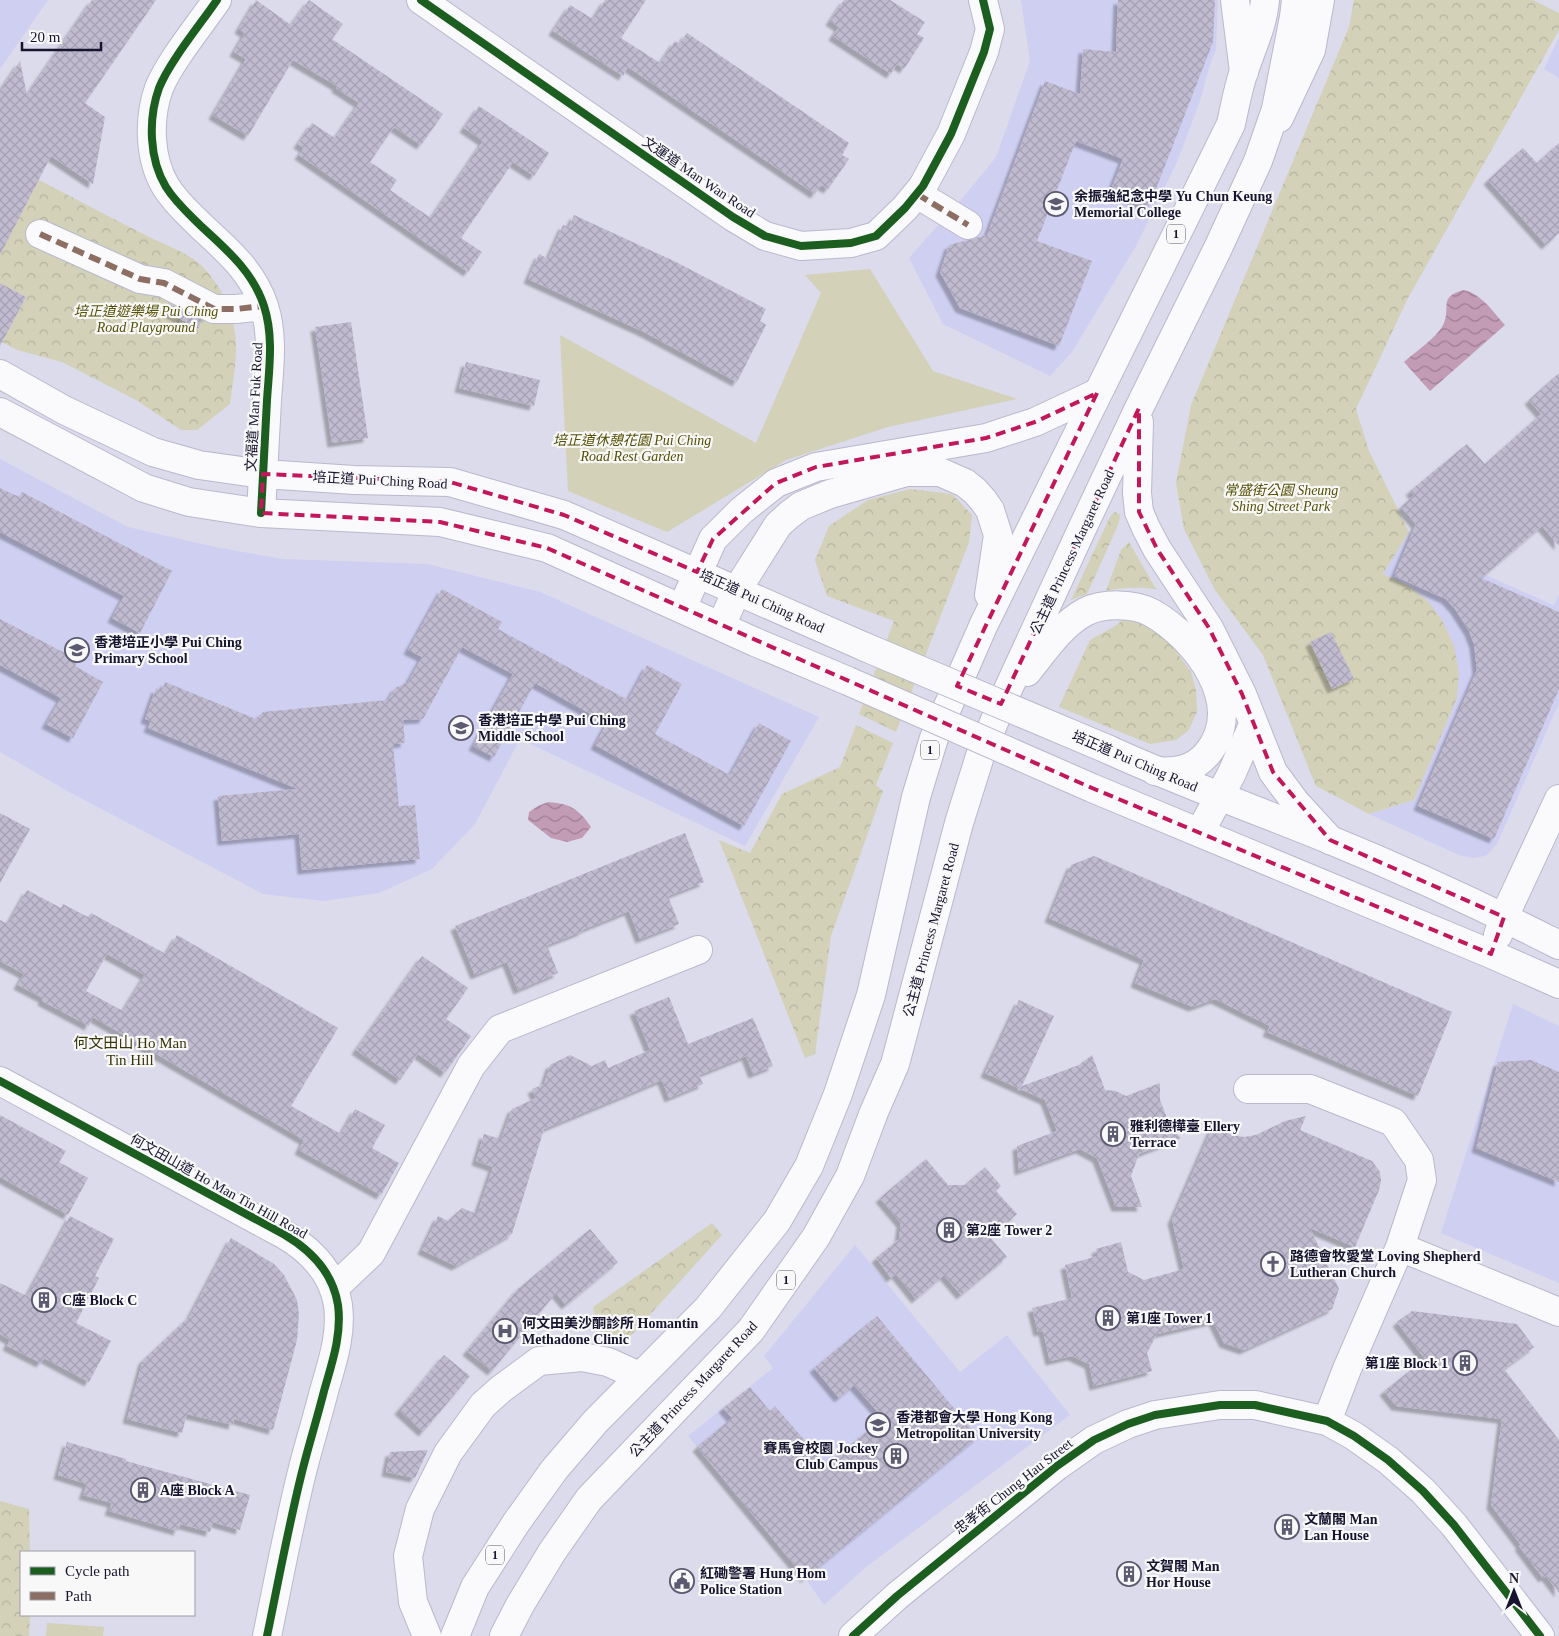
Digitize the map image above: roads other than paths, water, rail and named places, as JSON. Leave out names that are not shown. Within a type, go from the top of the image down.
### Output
[{"type":"main road","name":"文福道 Man Fuk Road","points":[[218,0],[169,69],[160,88],[152,121],[153,148],[158,168],[166,186],[182,208],[236,259],[248,273],[264,306],[270,342],[261,514]]},
{"type":"main road","name":"文運道 Man Wan Road","points":[[421,0],[733,217],[765,236],[801,246],[851,242],[876,236],[923,186],[951,134],[984,52],[990,29],[983,0]]},
{"type":"main road","points":[[1235,0],[1244,72]]},
{"type":"main road","name":"公主道 Princess Margaret Road","points":[[504,1636],[552,1552],[589,1499],[751,1330],[816,1237],[850,1176],[874,1112],[895,1064],[963,807],[980,756],[1004,698],[1140,408],[1312,50],[1320,0]]},
{"type":"main road","name":"1","points":[[454,1636],[475,1587],[516,1523],[554,1470],[595,1422],[708,1308],[778,1221],[809,1166],[838,1094],[871,995],[916,797],[934,738],[984,624],[1044,506],[1097,393],[1231,124],[1244,72],[1258,35],[1265,6]]},
{"type":"main road","name":"公主道 Princess Margaret Road","points":[[1258,161],[1276,110],[1295,9]]},
{"type":"main road","points":[[917,194],[968,225]]},
{"type":"main road","points":[[40,234],[140,279],[164,283],[214,309],[264,306]]},
{"type":"main road","name":"培正道 Pui Ching Road","points":[[0,374],[64,410],[153,452],[199,465],[263,474],[354,480],[450,482],[564,515],[1155,771],[1330,840],[1504,917],[1559,945]]},
{"type":"main road","points":[[682,608],[713,539],[741,511],[776,483],[816,467],[986,438],[1035,422],[1097,393]]},
{"type":"main road","points":[[1140,408],[1137,477],[1140,512],[1146,528],[1208,628],[1242,694],[1274,772],[1296,803],[1330,840]]},
{"type":"main road","points":[[0,412],[144,488],[189,502],[261,514],[440,522],[547,548],[1092,788],[1559,984]]},
{"type":"main road","points":[[722,626],[737,590],[778,525],[801,506],[830,494],[906,472],[940,472],[960,480],[975,491],[990,510],[998,536],[984,624]]},
{"type":"main road","points":[[1004,698],[1059,633],[1087,611],[1121,606],[1150,612],[1189,641],[1202,658],[1217,689],[1222,715],[1218,736],[1213,746],[1201,760],[1184,770],[1168,773],[1155,771]]},
{"type":"main road","points":[[1200,832],[1221,796],[1254,725]]},
{"type":"main road","points":[[1491,954],[1504,917],[1559,800]]},
{"type":"main road","points":[[334,1288],[371,1253],[471,1066],[500,1029],[698,950]]},
{"type":"main road","name":"何文田山道 Ho Man Tin Hill Road","points":[[0,1081],[290,1238],[317,1260],[327,1273],[334,1288],[339,1317],[337,1346],[296,1496],[267,1636]]},
{"type":"main road","points":[[1248,1089],[1310,1089],[1393,1122],[1419,1160],[1422,1180],[1400,1247],[1327,1421]]},
{"type":"main road","points":[[1400,1247],[1559,1312]]},
{"type":"main road","points":[[427,1636],[413,1602],[408,1556],[420,1509],[448,1453],[483,1405],[501,1389],[539,1362],[582,1357],[608,1362],[639,1376]]},
{"type":"main road","name":"忠孝街 Chung Hau Street","points":[[853,1636],[897,1596],[1063,1461],[1094,1440],[1128,1424],[1155,1415],[1220,1405],[1255,1405],[1327,1421],[1354,1436],[1388,1460],[1423,1491],[1454,1525],[1540,1636]]},
{"type":"water","points":[[1463,290],[1481,299],[1505,325],[1430,391],[1404,362],[1437,333],[1446,317],[1448,299],[1455,293]]},
{"type":"water","points":[[548,802],[573,808],[582,815],[591,827],[582,838],[567,842],[551,838],[528,820],[529,812]]},
{"type":"place","name":"余振強紀念中學 Yu Chun Keung Memorial College","points":[[1056,204]]},
{"type":"place","name":"香港培正小學 Pui Ching Primary School","points":[[77,650]]},
{"type":"place","name":"香港培正中學 Pui Ching Middle School","points":[[461,728]]},
{"type":"place","name":"雅利德樺臺 Ellery Terrace","points":[[1113,1134]]},
{"type":"place","name":"第2座 Tower 2","points":[[949,1230]]},
{"type":"place","name":"路德會牧愛堂 Loving Shepherd Lutheran Church","points":[[1273,1264]]},
{"type":"place","name":"C座 Block C","points":[[44,1300]]},
{"type":"place","name":"第1座 Tower 1","points":[[1108,1318]]},
{"type":"place","name":"何文田美沙酮診所 Homantin Methadone Clinic","points":[[505,1331]]},
{"type":"place","name":"第1座 Block 1","points":[[1465,1363]]},
{"type":"place","name":"香港都會大學 Hong Kong Metropolitan University","points":[[878,1425]]},
{"type":"place","name":"賽馬會校園 Jockey Club Campus","points":[[896,1456]]},
{"type":"place","name":"A座 Block A","points":[[143,1490]]},
{"type":"place","name":"文蘭閣 Man Lan House","points":[[1287,1527]]},
{"type":"place","name":"文賀閣 Man Hor House","points":[[1129,1574]]},
{"type":"place","name":"紅磡警署 Hung Hom Police Station","points":[[682,1581]]},
{"type":"district","name":"何文田山 Ho Man Tin Hill","points":[[130,1052]]},
{"type":"park label","name":"培正道遊樂場 Pui Ching Road Playground","points":[[146,320]]},
{"type":"park label","name":"培正道休憩花園 Pui Ching Road Rest Garden","points":[[632,448]]},
{"type":"park label","name":"常盛街公園 Sheung Shing Street Park","points":[[1281,498]]}]
